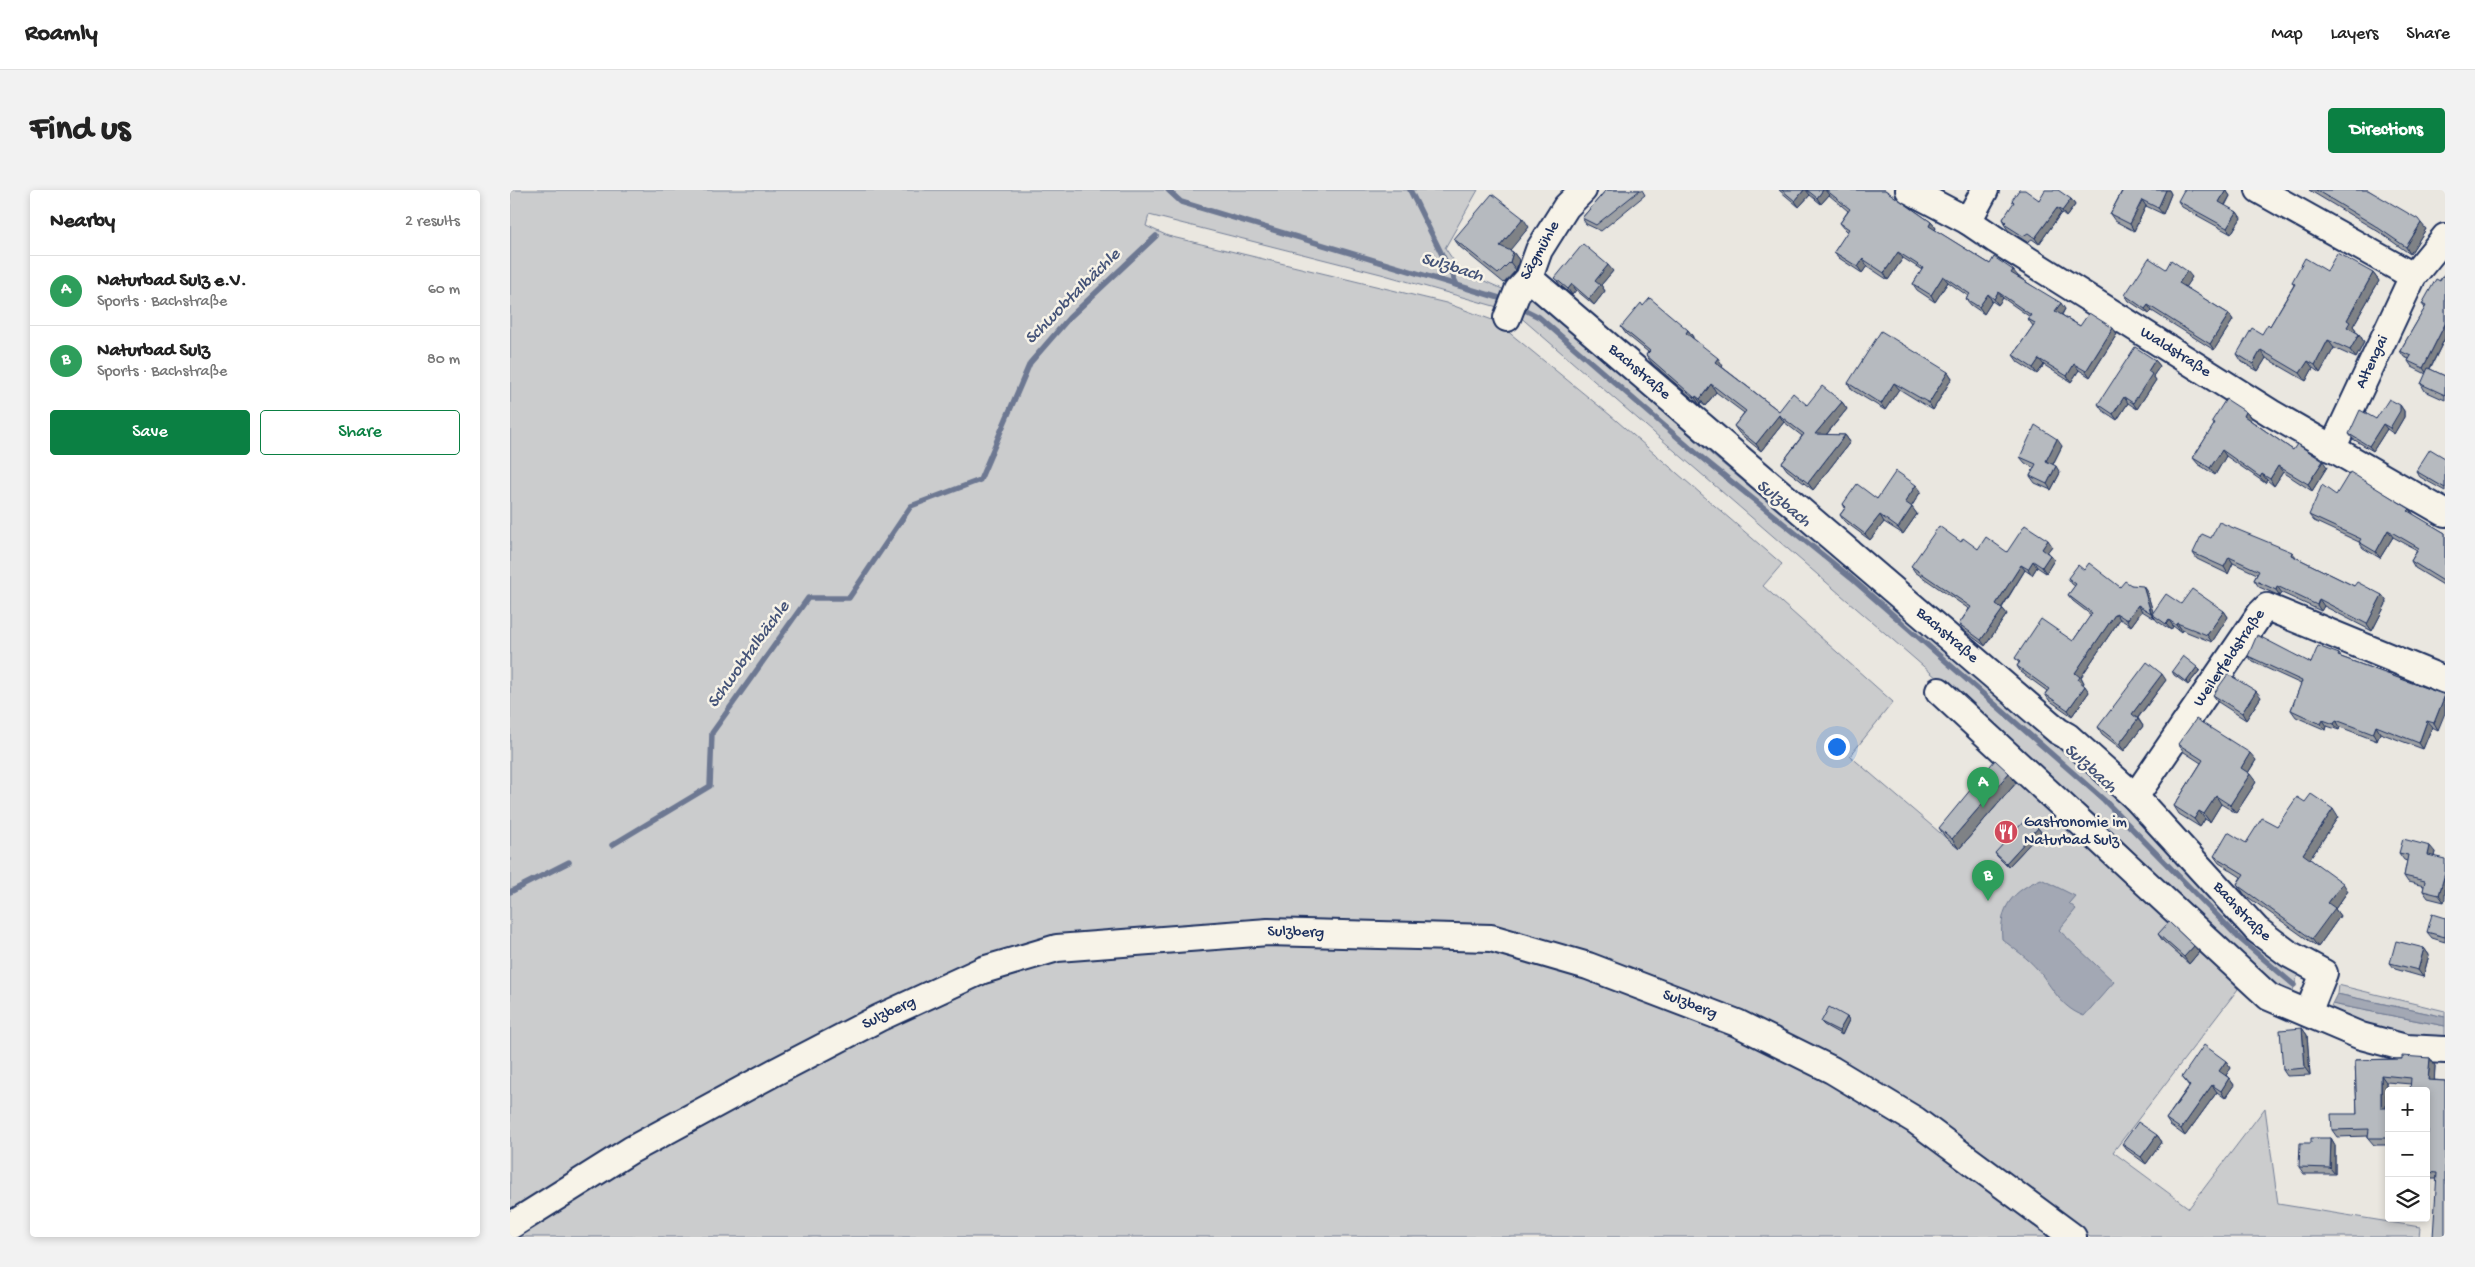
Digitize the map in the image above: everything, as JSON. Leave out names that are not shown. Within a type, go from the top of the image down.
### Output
[{"type":"street","name":"Sägmühle","points":[[1516,298],[1544,243],[1566,207],[1583,190]]},
{"type":"street","name":"Waldstraße","points":[[1909,190],[1968,221],[2003,245],[2332,448],[2445,513]]},
{"type":"street","points":[[1968,221],[1985,190]]},
{"type":"street","points":[[2259,190],[2413,276]]},
{"type":"street","name":"Altengai","points":[[2332,448],[2413,276],[2445,238]]},
{"type":"street","name":"Bachstraße","points":[[1516,298],[2058,731],[2067,736],[2135,797],[2257,930],[2289,954],[2324,973],[2308,1013]]},
{"type":"street","name":"Weilerfeldstraße","points":[[2135,797],[2260,614],[2267,608],[2445,680]]},
{"type":"street","points":[[1939,690],[2269,997],[2361,1036],[2406,1048],[2445,1050]]},
{"type":"street","name":"Sulzberg","points":[[510,1226],[631,1150],[775,1072],[879,1018],[983,970],[1057,948],[1268,932],[1491,938],[1588,966],[1737,1023],[1832,1070],[1915,1120],[2073,1237]]},
{"type":"shaded area","points":[[510,190],[1478,190],[1445,248],[1460,270],[1509,292],[1501,308],[1381,274],[1149,215],[1146,226],[1168,236],[1446,303],[1495,321],[1610,415],[1782,564],[1763,586],[1893,702],[1850,756],[1946,838],[2004,767],[2213,959],[2238,989],[2113,1152],[2189,1208],[2265,1108],[2278,1204],[2420,1227],[2419,1237],[2090,1237],[1919,1113],[1518,939],[1035,947],[510,1214]]},
{"type":"shaded area","points":[[1527,296],[1533,297],[1712,455],[2124,803],[2253,939],[2298,974],[2291,997],[2272,986],[2167,886],[2111,829],[1518,315]]},
{"type":"shaded area","points":[[2041,879],[2075,896],[2069,903],[2076,909],[2059,930],[2114,982],[2084,1016],[2069,1008],[2034,966],[2002,939],[2003,917],[2010,901],[2023,889]]},
{"type":"shaded area","points":[[1364,938],[1426,940],[1515,955],[1584,975],[1712,1023],[1862,1099],[2058,1237],[510,1237],[612,1170],[884,1024],[987,979],[1039,962]]},
{"type":"shaded area","points":[[2338,985],[2445,1011],[2445,1017],[2337,994]]},
{"type":"shaded area","points":[[2337,994],[2445,1017],[2445,1026],[2332,1004]]},
{"type":"shaded area","points":[[2332,1004],[2445,1026],[2445,1036],[2434,1036],[2409,1041],[2330,1010]]},
{"type":"building","points":[[1606,190],[1640,190],[1596,225],[1582,218]]},
{"type":"building","points":[[1782,190],[1804,190],[1795,201]]},
{"type":"building","points":[[1807,190],[1823,190],[1817,198]]},
{"type":"building","points":[[1826,190],[1885,190],[1931,222],[1929,226],[1990,264],[1994,257],[2013,270],[2011,273],[2061,303],[2055,311],[2080,326],[2089,313],[2113,328],[2086,371],[2074,364],[2067,376],[2039,359],[2033,368],[2013,355],[2035,323],[2028,319],[2031,315],[1998,292],[1994,299],[1988,294],[1979,307],[1966,299],[1970,294],[1943,276],[1931,295],[1913,284],[1923,268],[1898,252],[1884,273],[1863,259],[1858,267],[1834,252],[1849,229],[1840,223],[1850,209]]},
{"type":"building","points":[[2019,190],[2025,190],[2039,200],[2045,190],[2058,190],[2071,199],[2062,211],[2057,208],[2035,238],[2028,233],[2023,236],[2004,224],[2006,222],[2003,219]]},
{"type":"building","points":[[2123,190],[2166,190],[2158,208],[2142,200],[2130,224],[2110,214]]},
{"type":"building","points":[[2184,190],[2226,190],[2219,202],[2237,212],[2227,228],[2178,201]]},
{"type":"building","points":[[2316,190],[2368,190],[2418,219],[2421,223],[2406,247]]},
{"type":"building","points":[[1492,194],[1523,218],[1500,246],[1513,252],[1510,262],[1498,274],[1454,239]]},
{"type":"building","points":[[1583,244],[1608,265],[1595,281],[1600,285],[1589,299],[1572,284],[1568,289],[1555,278]]},
{"type":"building","points":[[2337,253],[2373,273],[2347,320],[2350,322],[2347,327],[2359,334],[2350,350],[2328,340],[2315,365],[2308,361],[2300,373],[2261,350],[2253,364],[2237,354],[2252,328],[2262,334],[2268,324],[2270,326],[2295,284],[2292,282],[2305,258],[2327,271]]},
{"type":"building","points":[[2149,258],[2166,269],[2171,260],[2187,271],[2179,283],[2229,314],[2210,344],[2148,305],[2145,309],[2125,295]]},
{"type":"building","points":[[2445,273],[2445,324],[2423,368],[2408,361],[2411,356],[2400,351],[2426,306],[2422,304],[2436,279],[2440,281]]},
{"type":"building","points":[[1650,298],[1688,330],[1686,333],[1718,358],[1715,362],[1779,411],[1793,393],[1807,405],[1822,386],[1842,402],[1815,434],[1845,435],[1808,483],[1782,463],[1804,434],[1779,415],[1756,444],[1734,426],[1746,411],[1711,384],[1700,399],[1696,396],[1695,398],[1646,355],[1650,351],[1621,327],[1641,303],[1643,306]]},
{"type":"building","points":[[1881,331],[1948,372],[1929,403],[1894,383],[1881,404],[1848,383]]},
{"type":"building","points":[[2135,347],[2155,360],[2148,371],[2152,374],[2133,403],[2124,397],[2113,414],[2098,404]]},
{"type":"building","points":[[2428,368],[2445,376],[2445,395],[2421,384]]},
{"type":"building","points":[[2226,399],[2246,412],[2244,416],[2293,450],[2297,444],[2323,461],[2308,484],[2278,466],[2270,479],[2262,474],[2260,477],[2222,450],[2210,468],[2193,458],[2215,423],[2212,421]]},
{"type":"building","points":[[2389,399],[2400,405],[2400,411],[2390,428],[2383,424],[2369,446],[2349,434],[2360,410],[2376,419]]},
{"type":"building","points":[[2035,425],[2057,439],[2046,461],[2056,466],[2047,484],[2030,476],[2036,464],[2020,457]]},
{"type":"building","points":[[2430,449],[2445,458],[2445,488],[2416,471]]},
{"type":"building","points":[[1896,471],[1916,485],[1905,502],[1912,507],[1898,528],[1880,515],[1865,534],[1840,515],[1846,507],[1843,504],[1857,484],[1877,499]]},
{"type":"building","points":[[2350,472],[2445,533],[2445,582],[2411,561],[2419,548],[2388,530],[2376,552],[2359,542],[2361,539],[2309,515],[2322,485],[2336,495]]},
{"type":"building","points":[[2219,522],[2292,552],[2291,555],[2354,586],[2357,582],[2382,595],[2367,624],[2319,599],[2317,605],[2277,586],[2276,590],[2254,580],[2259,571],[2229,557],[2224,567],[2193,553],[2202,534],[2211,538]]},
{"type":"building","points":[[2025,525],[2048,540],[2042,549],[2050,555],[2042,567],[2033,561],[2028,569],[2021,565],[1996,604],[2003,609],[1981,640],[1959,624],[1971,607],[1911,566],[1939,526],[1961,542],[1963,538],[1978,549],[1986,537],[2007,552]]},
{"type":"building","points":[[2089,563],[2120,587],[2125,581],[2131,585],[2143,586],[2151,613],[2138,605],[2127,620],[2116,613],[2075,673],[2080,677],[2078,680],[2085,686],[2068,710],[2045,694],[2049,689],[2017,666],[2020,662],[2015,658],[2041,619],[2073,641],[2092,613],[2068,595],[2076,584],[2068,578],[2078,565],[2084,570]]},
{"type":"building","points":[[2192,589],[2224,611],[2207,635],[2177,623],[2176,625],[2169,620],[2166,624],[2152,614],[2166,594],[2181,604]]},
{"type":"building","points":[[2257,635],[2311,663],[2318,646],[2339,654],[2338,656],[2445,695],[2434,723],[2427,721],[2419,743],[2376,726],[2373,734],[2336,720],[2334,724],[2323,720],[2321,724],[2291,710],[2302,681],[2248,656]]},
{"type":"building","points":[[2183,656],[2197,667],[2186,682],[2172,671]]},
{"type":"building","points":[[2147,662],[2162,674],[2132,714],[2138,719],[2119,744],[2098,727]]},
{"type":"building","points":[[2228,674],[2256,691],[2242,713],[2213,695]]},
{"type":"building","points":[[2196,719],[2250,753],[2241,768],[2250,774],[2230,805],[2216,796],[2204,814],[2199,811],[2194,819],[2174,806],[2203,760],[2178,744]]},
{"type":"building","points":[[1995,760],[2009,773],[1952,839],[1939,828]]},
{"type":"building","points":[[2311,794],[2333,809],[2303,854],[2343,883],[2328,903],[2335,908],[2312,939],[2240,887],[2237,884],[2244,874],[2214,856],[2228,832],[2246,843],[2262,818],[2277,826],[2297,797],[2305,802]]},
{"type":"building","points":[[2027,818],[2038,828],[2006,863],[1995,853]]},
{"type":"building","points":[[2403,839],[2430,846],[2428,855],[2445,859],[2445,873],[2439,895],[2423,891],[2425,881],[2404,876],[2408,855],[2399,853]]},
{"type":"building","points":[[2432,914],[2445,918],[2445,937],[2427,932]]},
{"type":"building","points":[[2169,922],[2194,946],[2184,957],[2158,934]]},
{"type":"building","points":[[2396,941],[2424,948],[2418,970],[2390,963]]},
{"type":"building","points":[[1829,1007],[1847,1017],[1839,1031],[1821,1022]]},
{"type":"building","points":[[2302,1028],[2305,1068],[2283,1070],[2280,1030]]},
{"type":"building","points":[[2204,1045],[2226,1061],[2219,1071],[2229,1078],[2221,1091],[2212,1085],[2181,1129],[2166,1119],[2190,1086],[2182,1077]]},
{"type":"building","points":[[2402,1056],[2430,1058],[2428,1080],[2445,1081],[2445,1237],[2433,1237],[2437,1173],[2430,1172],[2430,1087],[2410,1087],[2411,1078],[2381,1075],[2381,1108],[2385,1108],[2385,1138],[2368,1138],[2369,1129],[2332,1130],[2331,1114],[2357,1114],[2355,1060],[2402,1059]]},
{"type":"building","points":[[2138,1122],[2157,1135],[2141,1157],[2122,1144]]},
{"type":"building","points":[[2311,1138],[2331,1138],[2330,1168],[2299,1167],[2300,1143],[2311,1143]]},
{"type":"waterway","name":"Sulzbach","points":[[1168,190],[1181,202],[1506,300]]},
{"type":"waterway","points":[[1410,190],[1457,285]]},
{"type":"waterway","name":"Schwobtalbächle","points":[[612,845],[710,786],[712,733],[808,598],[849,598],[911,506],[980,480],[1030,363],[1069,318],[1156,236]]},
{"type":"waterway","name":"Sulzbach","points":[[1519,307],[1539,317],[1691,449],[1851,578],[2104,800],[2239,938],[2294,985]]},
{"type":"waterway","name":"Schwobtalbächle","points":[[510,892],[569,862]]},
{"type":"place","name":"Naturbad Sulz e.V.","points":[[1983,808]]},
{"type":"place","name":"Gastronomie im Naturbad Sulz","points":[[2006,832]]},
{"type":"place","name":"Naturbad Sulz","points":[[1988,901]]}]
